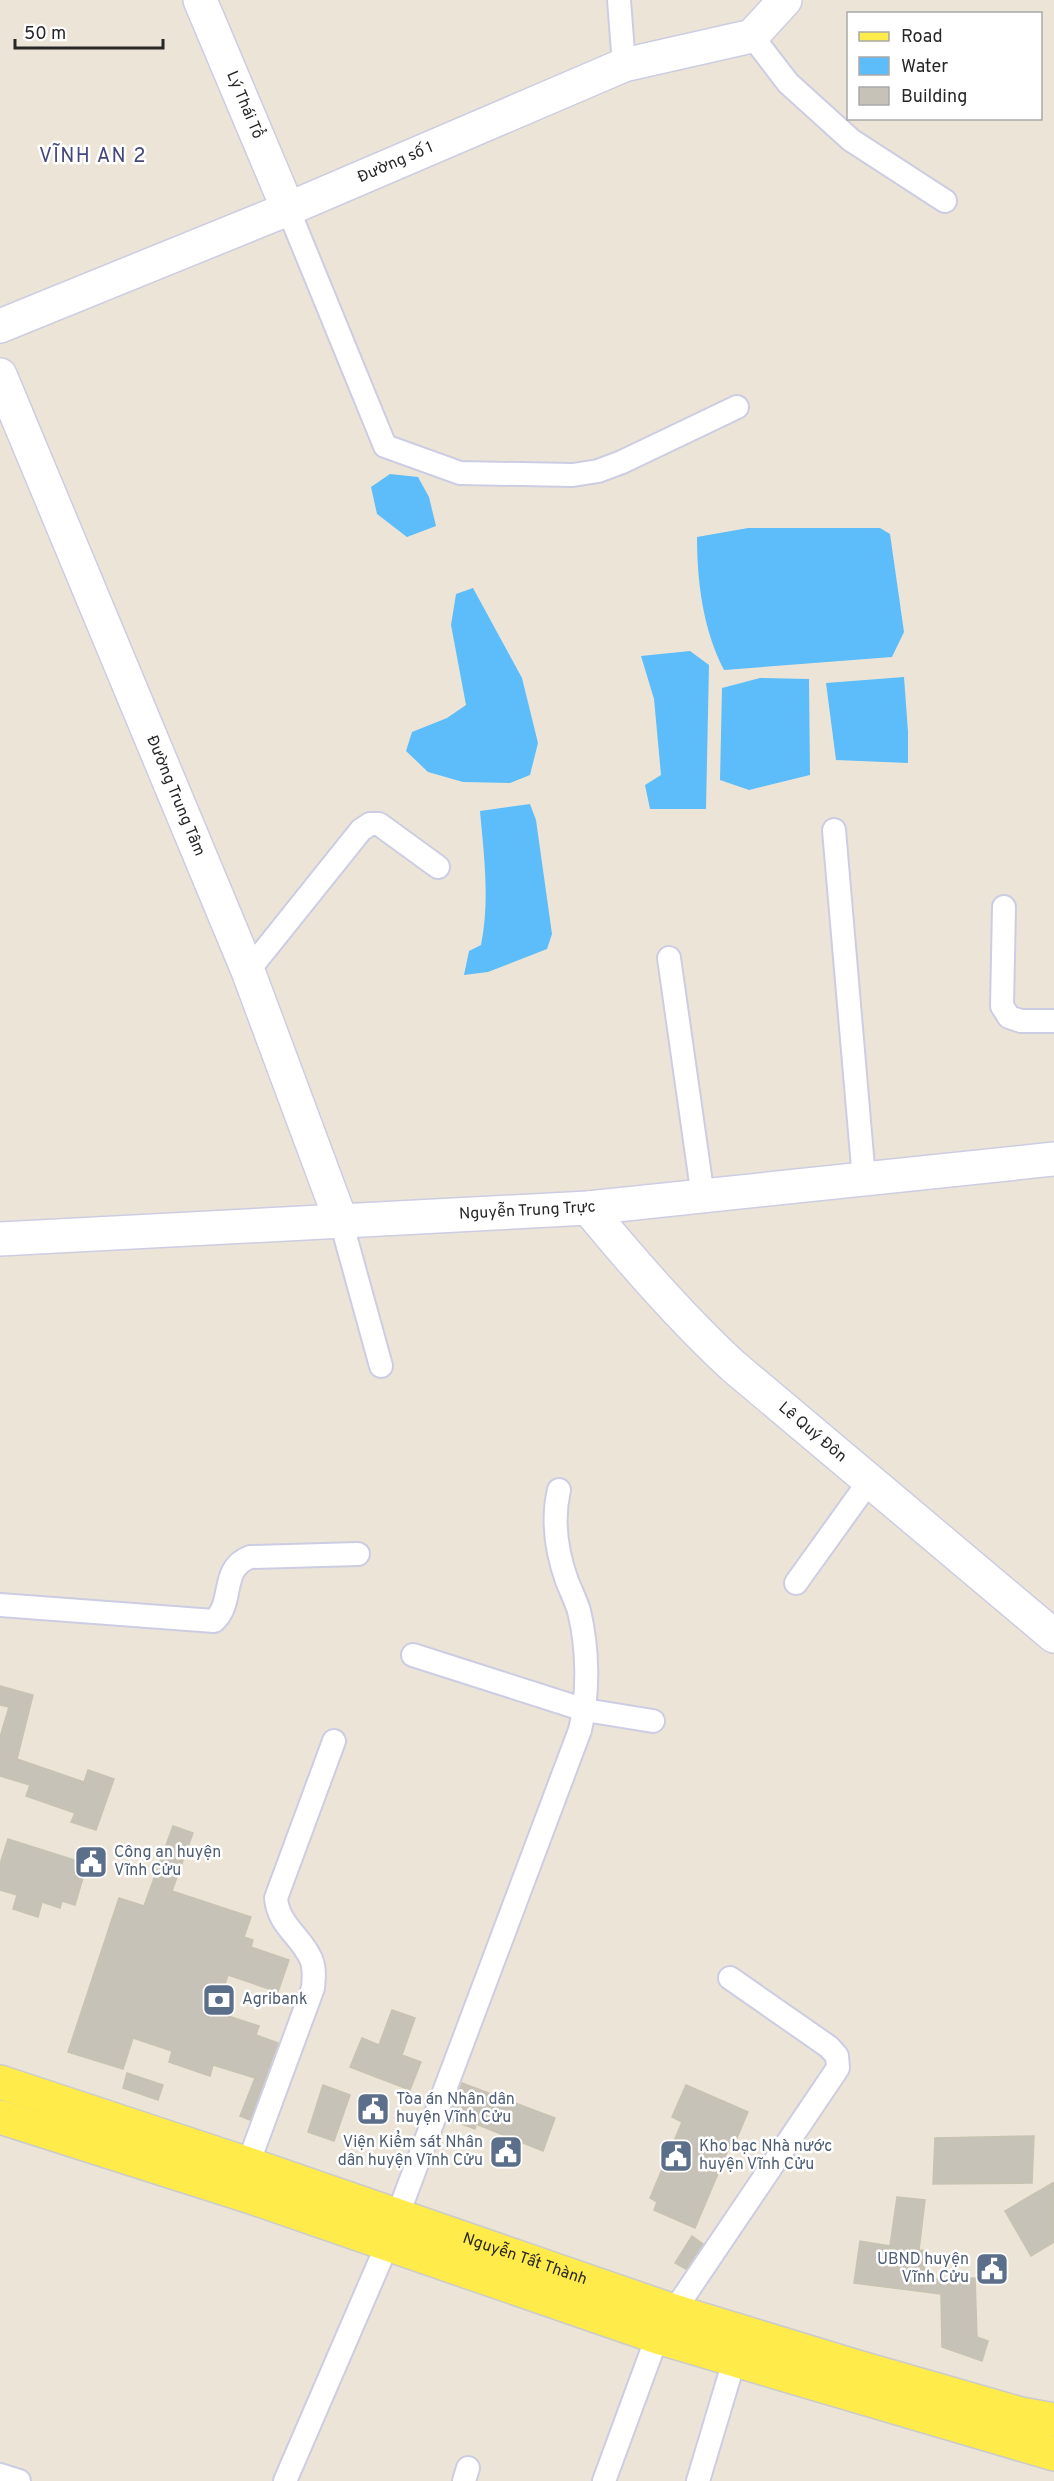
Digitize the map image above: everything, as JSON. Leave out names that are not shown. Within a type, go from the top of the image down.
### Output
[{"type":"main road","name":"Nguyễn Tất Thành","points":[[0,2082],[248,2164],[392,2231]]},
{"type":"main road","points":[[15,2122],[40,2096]]},
{"type":"main road","name":"Nguyễn Tất Thành","points":[[15,2122],[248,2196],[392,2231],[666,2324],[884,2375],[1021,2414],[1054,2420]]},
{"type":"main road","name":"Nguyễn Tất Thành","points":[[666,2324],[734,2361],[1054,2454]]},
{"type":"street","name":"Lý Thái Tổ","points":[[200,0],[288,209]]},
{"type":"street","points":[[619,0],[624,64]]},
{"type":"street","points":[[785,0],[752,36],[788,83],[851,140],[945,201]]},
{"type":"street","name":"Đường số 1","points":[[0,326],[288,209],[624,64],[752,36]]},
{"type":"street","points":[[288,209],[385,446],[460,473],[573,475],[598,471],[622,462],[737,407]]},
{"type":"street","name":"Đường Trung Tâm","points":[[0,375],[248,972],[341,1221]]},
{"type":"street","points":[[248,972],[361,830],[370,824],[379,824],[438,867]]},
{"type":"street","points":[[834,830],[864,1179]]},
{"type":"street","points":[[1004,907],[1002,1006],[1009,1017],[1021,1022],[1054,1021]]},
{"type":"street","points":[[669,958],[703,1197]]},
{"type":"street","name":"Nguyễn Trung Trực","points":[[0,1239],[588,1208],[1054,1159]]},
{"type":"street","name":"Lê Quý Đôn","points":[[588,1208],[646,1280],[693,1330],[1054,1636]]},
{"type":"street","points":[[341,1221],[381,1366]]},
{"type":"street","points":[[796,1582],[870,1480]]},
{"type":"street","points":[[285,2481],[392,2231],[580,1730],[585,1710],[584,1632],[561,1562],[556,1525],[559,1490]]},
{"type":"street","points":[[0,1605],[208,1622],[214,1621],[221,1615],[232,1571],[240,1561],[250,1557],[358,1554]]},
{"type":"street","points":[[413,1655],[585,1710],[653,1720]]},
{"type":"street","points":[[248,2164],[314,1988],[311,1959],[282,1920],[277,1909],[276,1898],[334,1740]]},
{"type":"street","points":[[604,2481],[666,2324],[838,2068],[837,2056],[829,2047],[730,1978]]},
{"type":"street","points":[[698,2481],[734,2361]]},
{"type":"street","points":[[0,2475],[19,2481]]},
{"type":"water","points":[[390,474],[418,477],[429,497],[436,526],[407,537],[377,514],[371,487]]},
{"type":"water","points":[[748,528],[880,528],[890,534],[904,632],[892,657],[724,670],[706,622],[698,571],[697,537]]},
{"type":"water","points":[[473,588],[522,678],[538,743],[530,775],[510,783],[463,782],[428,772],[406,751],[412,732],[447,718],[466,705],[451,625],[456,594]]},
{"type":"water","points":[[690,651],[709,665],[706,809],[650,809],[645,785],[661,775],[654,699],[641,656]]},
{"type":"water","points":[[904,677],[908,763],[836,760],[826,683]]},
{"type":"water","points":[[760,678],[809,679],[810,775],[749,790],[720,780],[722,688]]},
{"type":"water","points":[[530,804],[536,820],[552,934],[547,949],[488,972],[464,975],[469,951],[481,945],[484,928],[485,878],[480,811]]},
{"type":"building","points":[[0,1686],[33,1695],[17,1759],[84,1782],[88,1770],[114,1779],[96,1830],[71,1822],[75,1813],[26,1796],[30,1785],[0,1776],[0,1737],[9,1707],[0,1705]]},
{"type":"building","points":[[173,1826],[193,1833],[172,1891],[251,1917],[244,1937],[253,1940],[251,1947],[289,1960],[278,1992],[228,1975],[216,2012],[259,2026],[256,2035],[278,2043],[250,2120],[240,2116],[255,2078],[213,2065],[210,2076],[169,2062],[172,2051],[133,2038],[123,2069],[68,2052],[119,1898],[144,1906]]},
{"type":"building","points":[[8,1839],[87,1864],[75,1905],[62,1901],[60,1908],[42,1902],[38,1917],[13,1909],[17,1895],[0,1890],[0,1864]]},
{"type":"building","points":[[392,2010],[415,2018],[402,2055],[421,2062],[410,2090],[350,2067],[362,2038],[379,2045]]},
{"type":"building","points":[[127,2073],[163,2085],[158,2100],[123,2088]]},
{"type":"building","points":[[462,2083],[555,2118],[543,2151],[476,2124],[475,2129],[448,2119]]},
{"type":"building","points":[[323,2085],[350,2095],[334,2141],[308,2132]]},
{"type":"building","points":[[686,2085],[748,2112],[734,2145],[731,2143],[695,2228],[654,2210],[657,2202],[650,2198],[682,2122],[672,2117]]},
{"type":"building","points":[[1034,2136],[1032,2183],[933,2184],[935,2138]]},
{"type":"building","points":[[1054,2182],[1054,2242],[1031,2256],[1005,2211]]},
{"type":"building","points":[[897,2197],[925,2200],[919,2250],[927,2251],[923,2279],[975,2278],[977,2337],[988,2341],[982,2361],[942,2347],[941,2294],[854,2283],[860,2241],[890,2246]]},
{"type":"building","points":[[692,2236],[703,2244],[686,2269],[675,2263]]},
{"type":"place","name":"Công an huyện Vĩnh Cửu","points":[[91,1862]]},
{"type":"place","name":"Agribank","points":[[219,2000]]},
{"type":"place","name":"Tòa án Nhân dân huyện Vĩnh Cửu","points":[[373,2109]]},
{"type":"place","name":"Viện Kiểm sát Nhân dân huyện Vĩnh Cửu","points":[[506,2152]]},
{"type":"place","name":"Kho bạc Nhà nước huyện Vĩnh Cửu","points":[[676,2156]]},
{"type":"place","name":"UBND huyện Vĩnh Cửu","points":[[992,2269]]},
{"type":"district","name":"VĨNH AN 2","points":[[93,157]]}]
